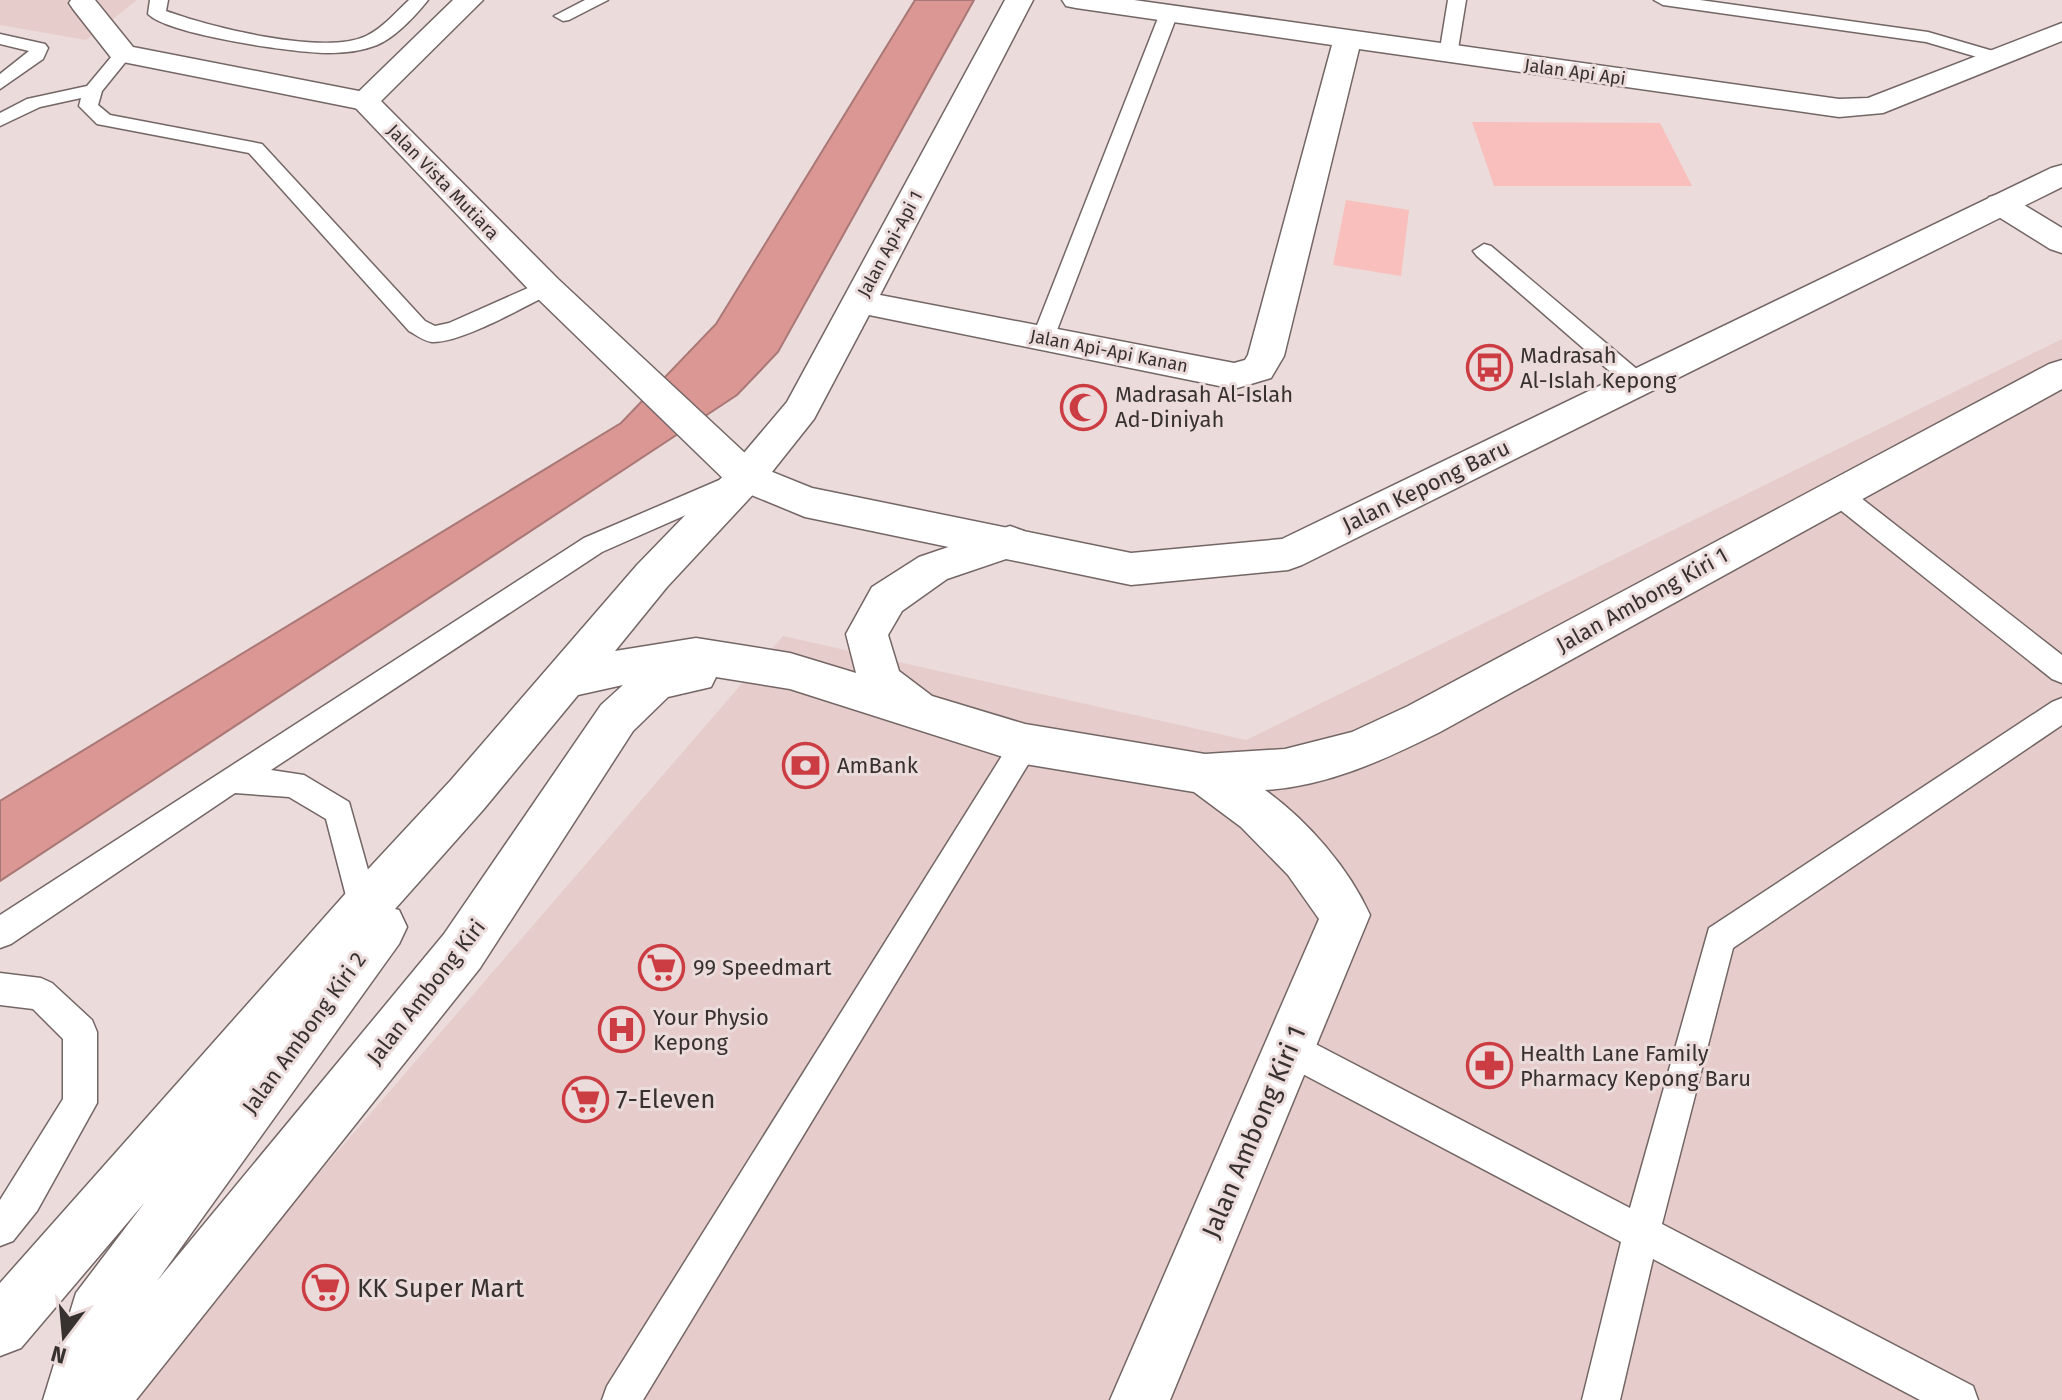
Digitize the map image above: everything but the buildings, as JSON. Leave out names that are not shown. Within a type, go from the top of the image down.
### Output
[{"type":"street","points":[[78,1],[123,54],[364,101],[469,0]]},
{"type":"street","name":"Jalan Api-Api 1","points":[[746,477],[801,410],[1019,0]]},
{"type":"street","name":"Jalan Api Api","points":[[1076,0],[1839,108],[1872,107],[2062,31]]},
{"type":"street","name":"Jalan Api-Api Kanan","points":[[859,302],[1234,376],[1258,369],[1266,356],[1347,40]]},
{"type":"street","name":"Jalan Vista Mutiara","points":[[364,101],[546,287],[746,477]]},
{"type":"street","name":"Jalan Kepong Baru","points":[[746,477],[805,502],[1131,569],[1288,554],[2062,175]]},
{"type":"street","points":[[2013,199],[2062,215]]},
{"type":"street","points":[[2013,199],[2062,242]]},
{"type":"street","name":"Jalan Ambong Kiri 1","points":[[563,680],[626,666],[696,656],[790,671],[1025,744],[1205,774],[1285,769],[1360,750],[1424,719],[2062,373]]},
{"type":"street","name":"Jalan Ambong Kiri 2","points":[[0,1327],[363,909],[467,795],[652,576],[746,477]]},
{"type":"street","points":[[927,716],[880,682],[867,634],[887,599],[933,568],[1010,542]]},
{"type":"street","name":"Jalan Ambong Kiri","points":[[97,1400],[462,951],[617,718],[656,681],[702,673],[790,671]]},
{"type":"street","name":"Jalan Ambong Kiri 2","points":[[73,1400],[97,1314],[563,680]]},
{"type":"street","name":"Jalan Ambong Kiri 1","points":[[1140,1400],[1345,915],[1305,859],[1258,812],[1205,774]]},
{"type":"lane","points":[[159,0],[157,14],[188,27],[335,49],[370,42],[419,0]]},
{"type":"lane","points":[[563,16],[599,0]]},
{"type":"lane","points":[[1448,55],[1457,0]]},
{"type":"lane","points":[[1663,0],[1928,37],[1994,57]]},
{"type":"lane","points":[[1043,338],[1169,13]]},
{"type":"lane","points":[[0,39],[39,48],[37,55],[0,83]]},
{"type":"lane","points":[[0,121],[90,98],[123,54]]},
{"type":"lane","points":[[90,98],[104,120],[255,148],[417,326],[432,334],[454,330],[546,287]]},
{"type":"lane","points":[[1484,251],[1637,382]]},
{"type":"lane","points":[[0,933],[593,545],[746,477]]},
{"type":"lane","points":[[1838,494],[2062,671]]},
{"type":"lane","points":[[1601,1400],[1641,1234],[1720,939],[2062,710]]},
{"type":"lane","points":[[621,1400],[1025,744]]},
{"type":"lane","points":[[231,780],[294,784],[339,811],[363,909]]},
{"type":"lane","points":[[0,989],[41,994],[80,1032],[80,1103],[24,1198],[0,1228]]},
{"type":"lane","points":[[1290,1049],[1959,1400]]},
{"type":"shaded area","points":[[0,0],[137,0],[86,40],[0,25]]},
{"type":"shaded area","points":[[915,0],[974,0],[778,352],[737,395],[0,881],[0,801],[621,423],[716,324]]},
{"type":"shaded area","points":[[1472,122],[1660,123],[1692,186],[1494,186]]},
{"type":"shaded area","points":[[1346,200],[1409,210],[1401,276],[1333,265]]},
{"type":"shaded area","points":[[2062,339],[2062,1400],[123,1400],[783,636],[1246,740]]},
{"type":"place","name":"Madrasah Al-Islah Kepong","points":[[1489,368]]},
{"type":"place","name":"Madrasah Al-Islah Ad-Diniyah","points":[[1084,407]]},
{"type":"place","name":"AmBank","points":[[806,765]]},
{"type":"place","name":"99 Speedmart","points":[[662,967]]},
{"type":"place","name":"Your Physio Kepong","points":[[622,1030]]},
{"type":"place","name":"Health Lane Family Pharmacy Kepong Baru","points":[[1489,1066]]},
{"type":"place","name":"7-Eleven","points":[[585,1099]]},
{"type":"place","name":"KK Super Mart","points":[[326,1288]]}]
